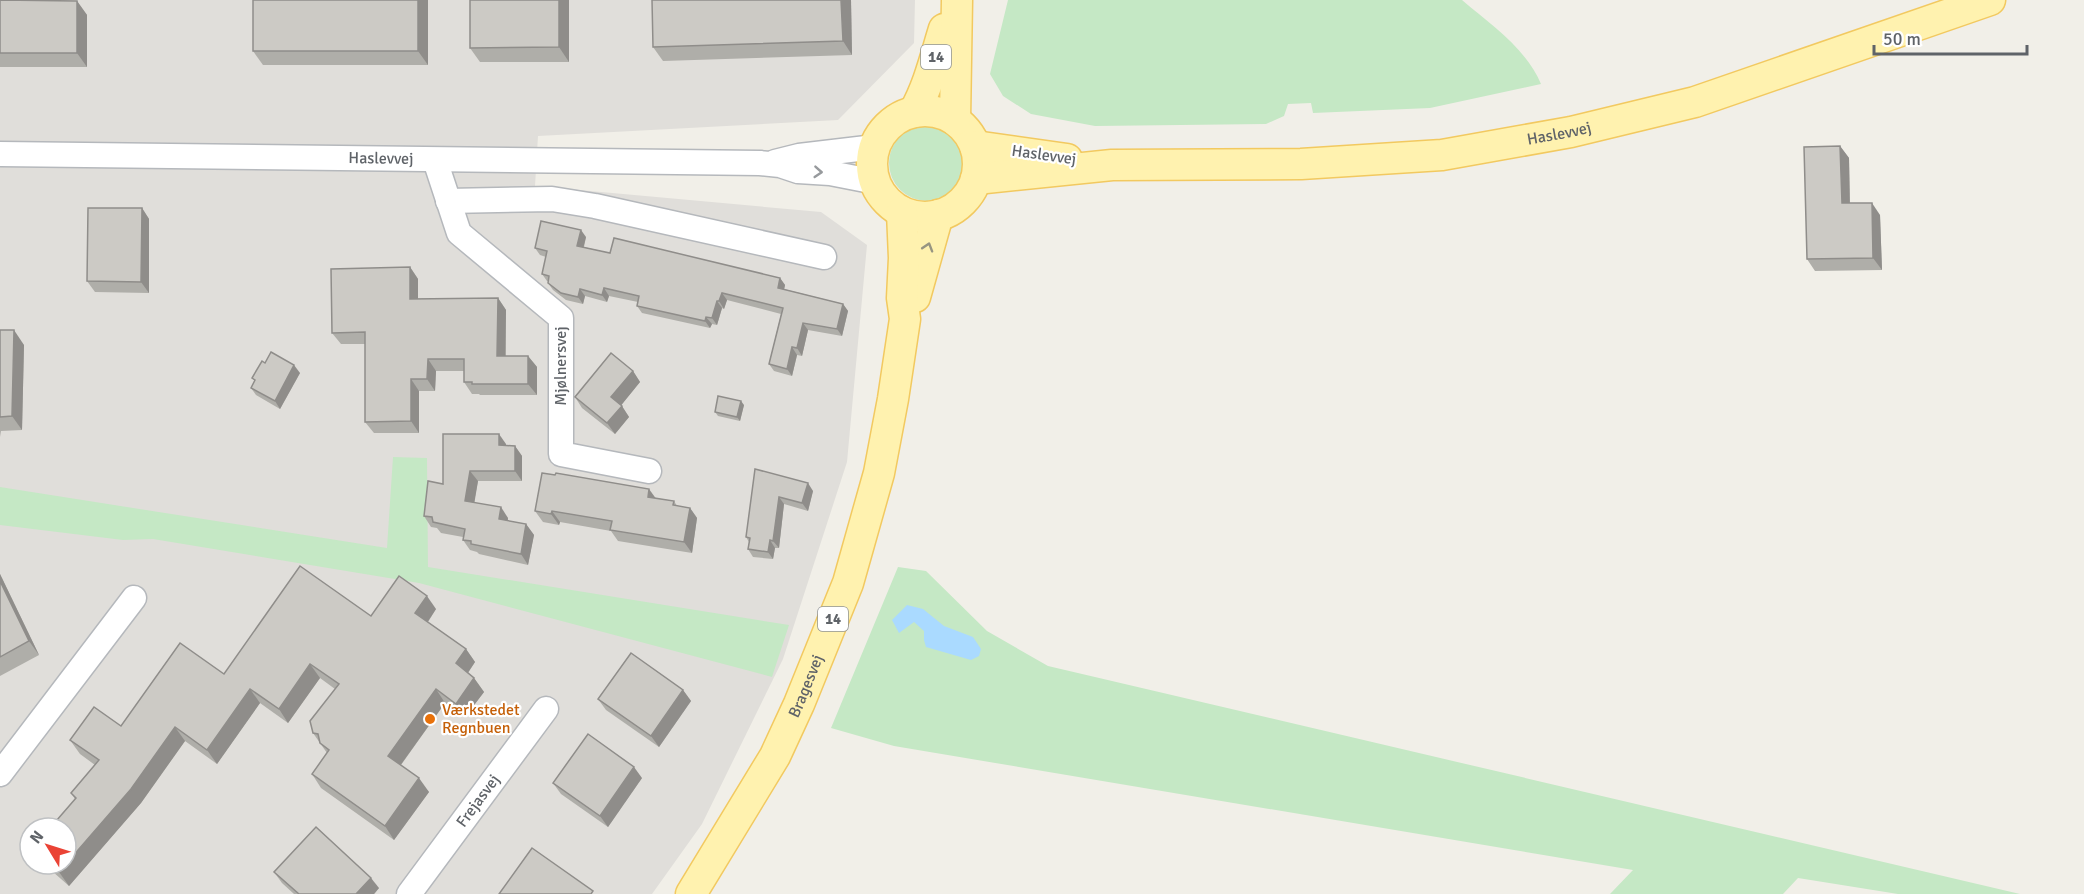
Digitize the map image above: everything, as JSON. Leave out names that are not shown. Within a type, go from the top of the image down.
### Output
[{"type":"main road","name":"Haslevvej","points":[[976,179],[1112,165],[1300,164],[1442,155],[1571,132],[1695,102],[1990,0]]},
{"type":"main road","name":"14","points":[[914,112],[923,96],[943,31],[957,1]]},
{"type":"main road","points":[[955,120],[957,1]]},
{"type":"main road","points":[[928,111],[955,120],[967,131],[975,146],[978,163],[976,179],[968,195],[954,208],[938,215],[916,216],[902,212],[886,200],[876,182],[873,158],[875,147],[884,131],[892,123],[914,112],[928,111]]},
{"type":"main road","name":"Haslevvej","points":[[975,146],[1112,165]]},
{"type":"main road","name":"Bragesvej","points":[[691,894],[737,822],[775,756],[799,704],[848,583],[879,472],[905,319],[902,298],[904,258],[902,212]]},
{"type":"main road","name":"Bragesvej","points":[[905,319],[915,299],[938,215]]},
{"type":"street","name":"Haslevvej","points":[[0,154],[760,163],[781,162],[799,156],[875,147]]},
{"type":"street","name":"Mjølnersvej","points":[[435,160],[459,232],[561,318],[561,454],[649,471]]},
{"type":"street","name":"Haslevvej","points":[[760,163],[876,182]]},
{"type":"street","points":[[448,201],[552,199],[595,206],[824,257]]},
{"type":"street","points":[[0,774],[134,598]]},
{"type":"street","name":"Frejasvej","points":[[409,894],[546,709]]},
{"type":"shaded area","points":[[0,0],[915,0],[914,43],[838,120],[538,136],[535,186],[821,212],[867,245],[847,462],[783,659],[702,824],[652,894],[0,894]]},
{"type":"green space","points":[[1008,0],[1462,0],[1517,48],[1541,84],[1430,108],[1313,113],[1311,103],[1288,104],[1284,116],[1266,124],[1095,126],[1031,114],[1003,96],[990,74]]},
{"type":"green space","points":[[927,125],[941,128],[954,136],[962,149],[965,163],[962,177],[954,190],[941,198],[927,201],[913,198],[900,190],[892,177],[889,163],[892,149],[900,136],[913,128]]},
{"type":"green space","points":[[393,457],[427,458],[428,567],[789,625],[772,677],[419,583],[153,539],[123,540],[0,525],[0,487],[387,548]]},
{"type":"green space","points":[[898,567],[926,571],[987,631],[1048,666],[2020,894],[1898,894],[1798,878],[1783,894],[1610,894],[1633,870],[894,746],[831,728]]},
{"type":"water","points":[[907,605],[923,609],[944,626],[973,637],[981,649],[979,656],[971,660],[926,647],[924,631],[914,622],[899,633],[892,620]]},
{"type":"building","points":[[0,0],[77,1],[77,53],[0,53]]},
{"type":"building","points":[[253,0],[418,0],[418,51],[253,51]]},
{"type":"building","points":[[470,0],[559,0],[559,47],[470,48]]},
{"type":"building","points":[[652,0],[841,0],[843,41],[653,47]]},
{"type":"building","points":[[1840,146],[1842,203],[1872,203],[1873,258],[1807,259],[1804,147]]},
{"type":"building","points":[[88,208],[142,208],[141,282],[87,281]]},
{"type":"building","points":[[541,221],[581,230],[577,246],[610,253],[614,238],[780,278],[778,288],[843,304],[837,329],[803,323],[797,348],[792,347],[787,369],[769,364],[783,308],[722,293],[712,318],[706,317],[705,321],[637,306],[639,296],[604,288],[602,295],[580,289],[578,297],[561,293],[548,283],[549,276],[542,274],[547,251],[535,248]]},
{"type":"building","points":[[410,267],[410,299],[498,298],[497,356],[528,356],[528,384],[464,382],[464,359],[428,359],[427,379],[411,379],[411,421],[365,422],[365,332],[332,333],[331,269]]},
{"type":"building","points":[[0,330],[14,330],[12,416],[0,417]]},
{"type":"building","points":[[271,352],[294,365],[275,401],[251,388],[255,380],[252,378],[262,361],[265,363]]},
{"type":"building","points":[[611,353],[633,371],[611,397],[622,406],[607,423],[575,397]]},
{"type":"building","points":[[718,396],[741,401],[737,417],[715,412]]},
{"type":"building","points":[[443,434],[499,434],[499,445],[515,446],[515,471],[470,471],[465,501],[501,507],[499,519],[526,524],[521,554],[471,544],[471,541],[463,540],[465,529],[433,522],[432,517],[424,516],[428,481],[443,484]]},
{"type":"building","points":[[755,469],[808,483],[802,503],[779,497],[773,541],[770,540],[768,552],[748,549],[750,538],[746,537]]},
{"type":"building","points":[[542,473],[555,475],[556,473],[649,489],[648,497],[674,501],[673,505],[690,508],[684,542],[610,530],[612,521],[552,511],[551,514],[535,511]]},
{"type":"building","points":[[300,566],[371,616],[399,576],[427,596],[415,613],[466,649],[456,663],[474,678],[456,704],[436,689],[388,756],[419,778],[385,826],[312,774],[329,750],[320,743],[318,734],[313,733],[310,721],[339,684],[310,664],[279,709],[250,689],[207,750],[175,727],[131,789],[78,850],[78,816],[60,816],[76,798],[71,793],[99,760],[70,740],[94,707],[121,726],[180,643],[224,674]]},
{"type":"building","points":[[0,581],[29,641],[0,657]]},
{"type":"building","points":[[631,653],[683,690],[651,736],[598,699]]},
{"type":"building","points":[[588,734],[634,767],[600,816],[553,783]]},
{"type":"building","points":[[316,827],[371,878],[356,894],[299,894],[274,872]]},
{"type":"building","points":[[532,848],[593,891],[591,894],[499,894]]},
{"type":"place","name":"Værkstedet Regnbuen","points":[[430,719]]}]
